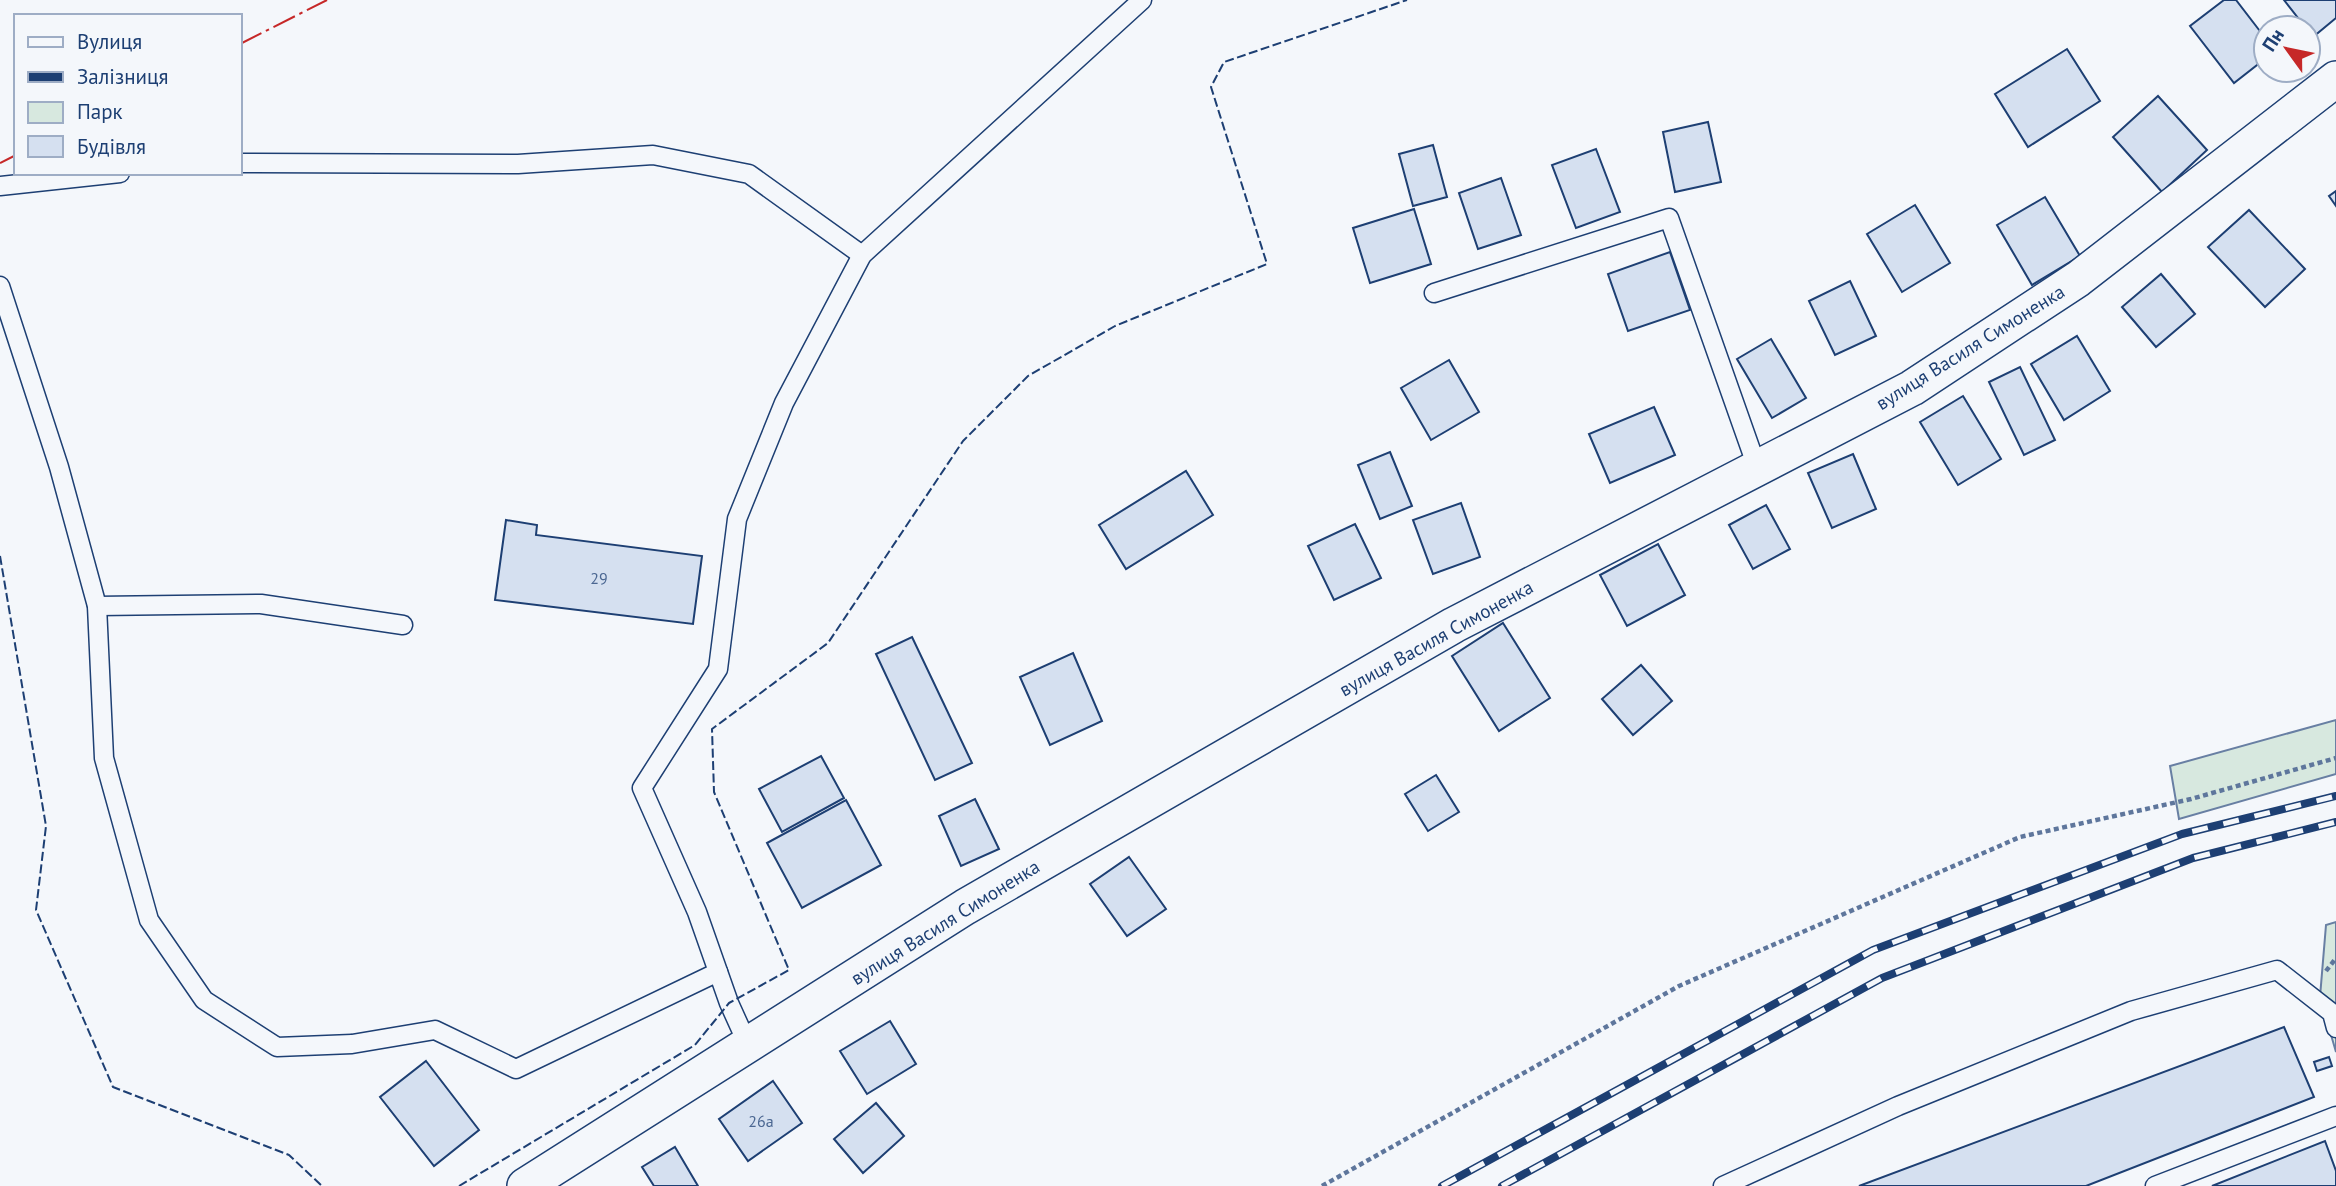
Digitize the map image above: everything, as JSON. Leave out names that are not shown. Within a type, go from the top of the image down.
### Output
[{"type":"street","name":"вулиця Василя Симоненка","points":[[525,1186],[965,907],[1430,639],[1912,388],[2078,279],[2336,79]]},
{"type":"lane","points":[[748,1045],[697,912],[642,788],[718,669],[737,519],[784,403],[862,255],[1142,0]]},
{"type":"lane","points":[[242,163],[517,164],[653,155],[749,174],[862,255]]},
{"type":"lane","points":[[0,186],[102,175]]},
{"type":"lane","points":[[1434,293],[1669,219],[1758,470]]},
{"type":"lane","points":[[0,286],[59,467],[97,606],[104,758],[149,920],[204,1000],[277,1047],[352,1044],[435,1030],[516,1069],[718,972]]},
{"type":"lane","points":[[97,606],[261,604],[403,625]]},
{"type":"lane","points":[[1723,1186],[1898,1106],[2131,1011],[2277,971],[2332,1013],[2336,1028]]},
{"type":"lane","points":[[2155,1186],[2336,1116]]},
{"type":"path","points":[[1322,1186],[1679,986],[2020,837],[2191,799],[2336,758]]},
{"type":"green space","points":[[2336,720],[2336,774],[2179,819],[2170,766]]},
{"type":"green space","points":[[2336,922],[2336,1052],[2320,997],[2326,925]]},
{"type":"building","points":[[2224,0],[2236,0],[2252,21],[2252,69],[2234,83],[2190,26]]},
{"type":"building","points":[[2284,0],[2336,0],[2336,18],[2322,30],[2322,14],[2295,14]]},
{"type":"building","points":[[2067,49],[2100,101],[2028,147],[1995,94]]},
{"type":"building","points":[[2158,96],[2207,150],[2162,192],[2113,137]]},
{"type":"building","points":[[1708,122],[1721,182],[1675,192],[1663,132]]},
{"type":"building","points":[[1433,145],[1447,197],[1413,206],[1399,154]]},
{"type":"building","points":[[1596,149],[1620,212],[1576,228],[1552,165]]},
{"type":"building","points":[[1501,178],[1521,235],[1478,249],[1459,193]]},
{"type":"building","points":[[2336,191],[2336,206],[2329,196]]},
{"type":"building","points":[[2045,197],[2080,256],[2032,285],[1997,225]]},
{"type":"building","points":[[1915,205],[1950,263],[1902,292],[1867,234]]},
{"type":"building","points":[[1414,209],[1431,264],[1370,283],[1353,228]]},
{"type":"building","points":[[2249,210],[2305,269],[2265,307],[2208,247]]},
{"type":"building","points":[[1670,252],[1690,310],[1628,331],[1608,274]]},
{"type":"building","points":[[2161,274],[2195,314],[2156,347],[2122,307]]},
{"type":"building","points":[[1850,281],[1876,336],[1835,355],[1809,301]]},
{"type":"building","points":[[2077,336],[2110,391],[2064,420],[2031,364]]},
{"type":"building","points":[[1771,339],[1806,398],[1772,418],[1737,359]]},
{"type":"building","points":[[1449,360],[1479,412],[1431,440],[1401,388]]},
{"type":"building","points":[[2020,367],[2055,440],[2024,455],[1989,382]]},
{"type":"building","points":[[1963,396],[2001,459],[1958,485],[1920,422]]},
{"type":"building","points":[[1654,407],[1675,455],[1610,483],[1589,434]]},
{"type":"building","points":[[1390,452],[1412,506],[1380,519],[1358,465]]},
{"type":"building","points":[[1853,454],[1876,509],[1832,528],[1808,473]]},
{"type":"building","points":[[1186,471],[1213,515],[1126,569],[1099,525]]},
{"type":"building","points":[[1461,503],[1480,557],[1433,574],[1413,520]]},
{"type":"building","points":[[1766,505],[1790,549],[1753,569],[1729,525]]},
{"type":"building","points":[[506,520],[537,525],[536,535],[702,556],[693,624],[495,600]]},
{"type":"building","points":[[1355,524],[1381,578],[1334,600],[1308,546]]},
{"type":"building","points":[[1658,544],[1685,595],[1627,626],[1600,575]]},
{"type":"building","points":[[1503,623],[1550,698],[1499,731],[1452,656]]},
{"type":"building","points":[[912,637],[972,763],[935,780],[876,654]]},
{"type":"building","points":[[1073,653],[1102,721],[1050,745],[1020,677]]},
{"type":"building","points":[[1641,665],[1672,701],[1633,735],[1602,699]]},
{"type":"building","points":[[821,756],[844,798],[782,832],[759,789]]},
{"type":"building","points":[[1436,775],[1459,812],[1428,831],[1405,794]]},
{"type":"building","points":[[975,799],[999,849],[961,866],[939,816]]},
{"type":"building","points":[[846,800],[881,865],[802,908],[767,843]]},
{"type":"building","points":[[1129,857],[1166,909],[1127,936],[1090,884]]},
{"type":"building","points":[[890,1021],[916,1064],[867,1094],[840,1051]]},
{"type":"building","points":[[2284,1027],[2314,1097],[2086,1186],[1859,1186]]},
{"type":"building","points":[[2329,1057],[2332,1066],[2317,1071],[2314,1062]]},
{"type":"building","points":[[426,1061],[479,1130],[434,1166],[380,1097]]},
{"type":"building","points":[[773,1081],[802,1123],[748,1161],[719,1119]]},
{"type":"building","points":[[876,1103],[904,1136],[863,1173],[834,1139]]},
{"type":"building","points":[[2325,1141],[2336,1171],[2336,1186],[2212,1186]]},
{"type":"building","points":[[675,1147],[698,1186],[654,1186],[642,1167]]},
{"type":"railway","points":[[1442,1186],[1873,950],[2182,834],[2336,796]]},
{"type":"railway","points":[[1502,1186],[1882,978],[2193,858],[2336,822]]},
{"type":"fence","points":[[459,1186],[695,1045],[729,1003],[789,970],[714,792],[712,729],[828,643],[963,441],[1028,376],[1115,326],[1267,264],[1211,87],[1224,62],[1407,0]]},
{"type":"fence","points":[[0,556],[46,826],[36,910],[113,1087],[289,1155],[322,1186]]},
{"type":"power","points":[[242,43],[327,0]]},
{"type":"power","points":[[0,163],[14,156]]}]
